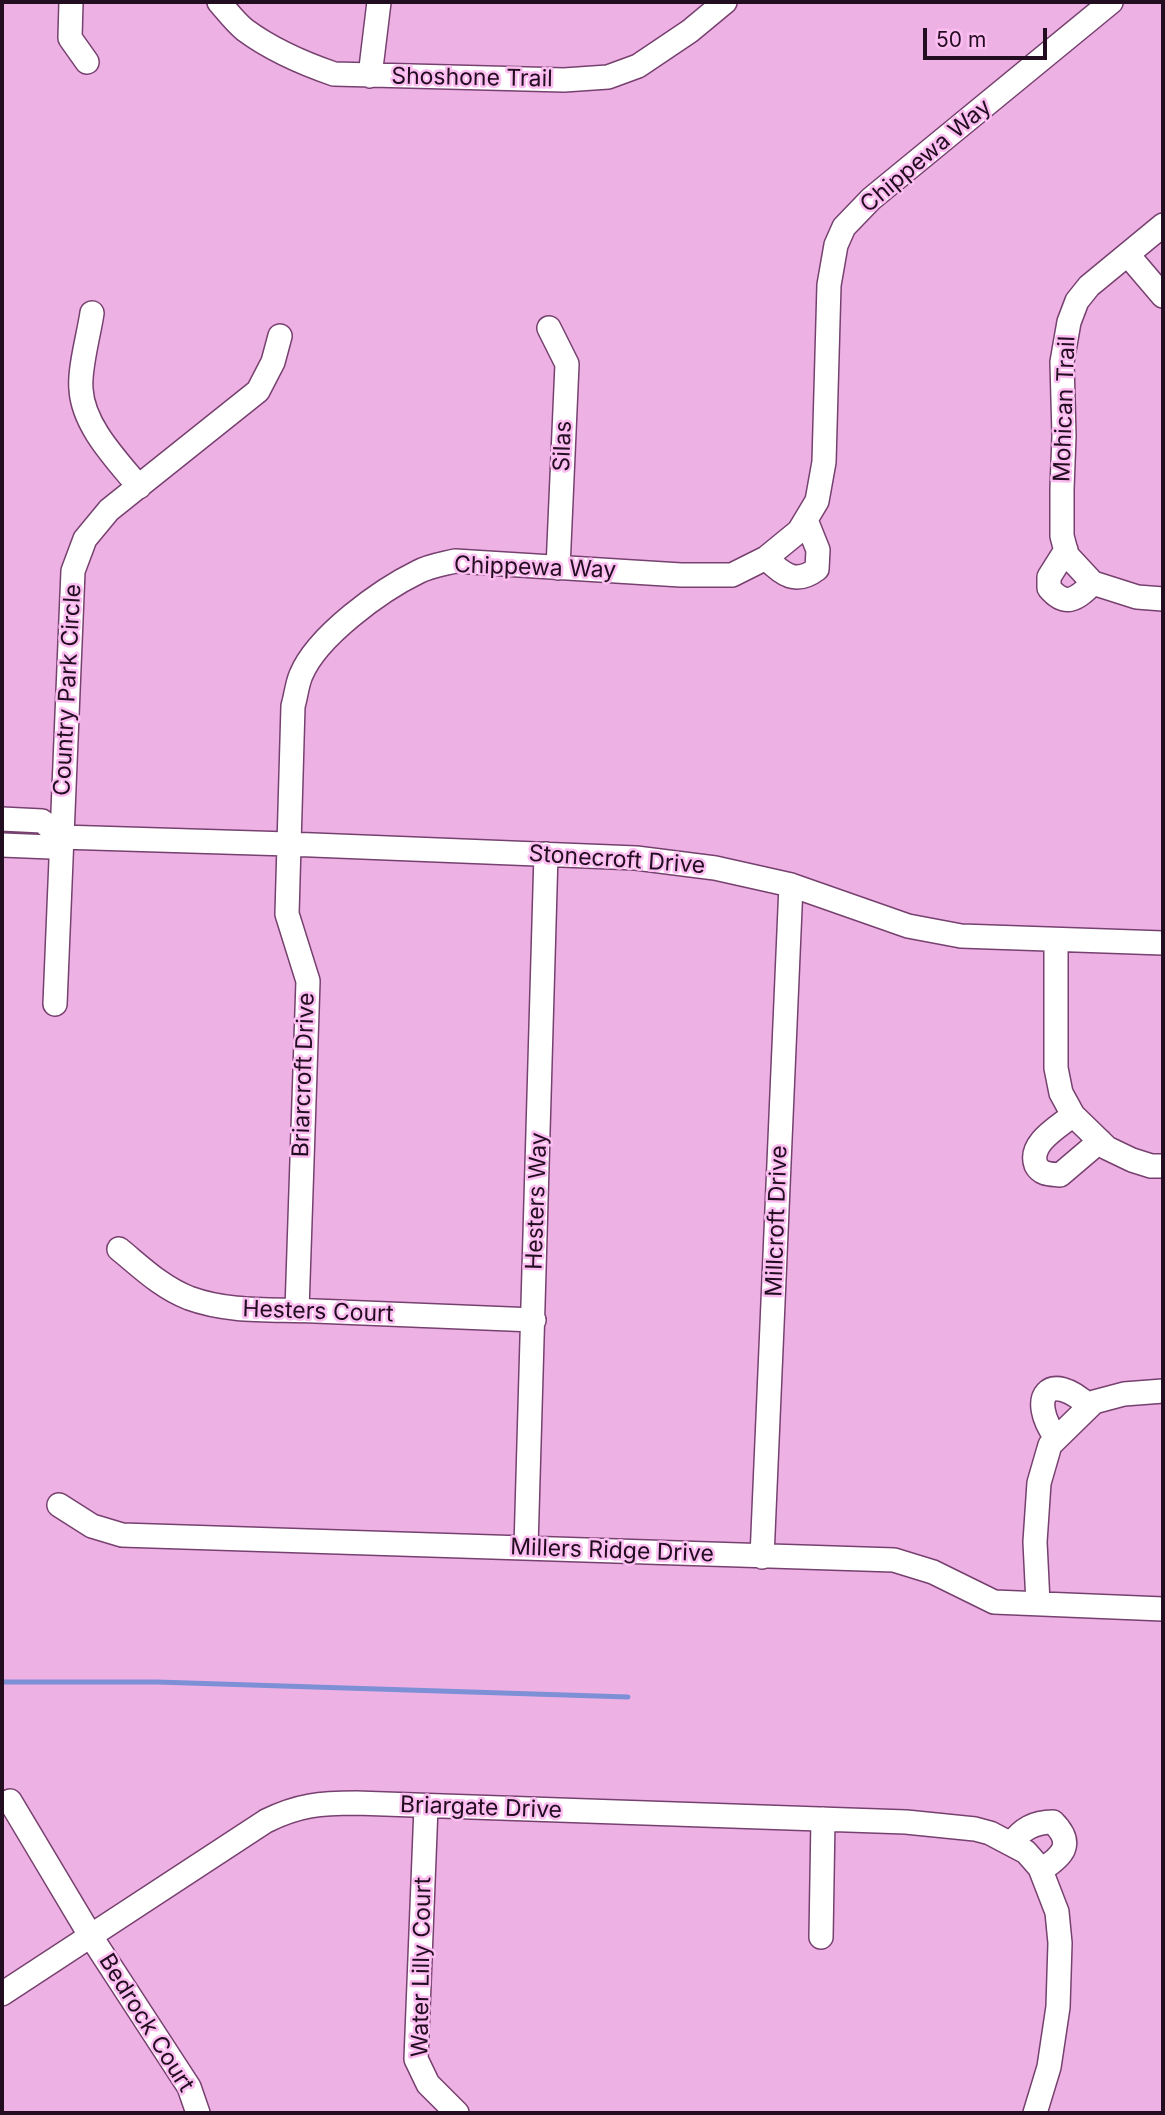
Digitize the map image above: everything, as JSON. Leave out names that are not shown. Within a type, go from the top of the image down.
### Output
[{"type":"street","points":[[71,2],[69,38],[87,62]]},
{"type":"street","name":"Shoshone Trail","points":[[219,2],[244,29],[299,62],[334,74],[564,80],[608,77],[638,66],[690,31],[725,2]]},
{"type":"street","points":[[370,76],[379,2]]},
{"type":"street","name":"Chippewa Way","points":[[288,844],[293,706],[301,675],[319,648],[353,615],[388,589],[421,570],[454,561],[681,575],[732,575],[766,558],[799,531],[817,501],[824,462],[829,285],[836,245],[844,227],[871,199],[887,189],[1111,2]]},
{"type":"street","name":"Mohican Trail","points":[[1066,550],[1062,536],[1062,362],[1069,322],[1077,301],[1089,286],[1163,225]]},
{"type":"street","points":[[1128,255],[1163,296]]},
{"type":"street","points":[[92,313],[80,389],[90,420],[139,487]]},
{"type":"street","name":"Silas","points":[[549,328],[567,364],[558,568]]},
{"type":"street","name":"Country Park Circle","points":[[55,1004],[73,571],[86,539],[109,510],[258,391],[274,362],[279,336]]},
{"type":"street","points":[[766,558],[781,573],[798,578],[808,576],[817,569],[818,550],[806,520]]},
{"type":"street","points":[[1066,550],[1049,577],[1049,588],[1055,595],[1067,600],[1080,597],[1093,583]]},
{"type":"street","points":[[1066,550],[1093,583],[1137,597],[1163,599]]},
{"type":"street","name":"Stonecroft Drive","points":[[2,819],[42,821],[61,837],[636,858],[715,868],[791,885],[908,926],[961,936],[1163,943]]},
{"type":"street","name":"Stonecroft Drive","points":[[2,845],[51,847],[61,837]]},
{"type":"street","name":"Briarcroft Drive","points":[[288,844],[287,914],[308,981],[297,1310]]},
{"type":"street","name":"Hesters Way","points":[[526,1547],[546,854]]},
{"type":"street","name":"Millcroft Drive","points":[[762,1557],[791,885]]},
{"type":"street","points":[[1056,940],[1056,1068],[1061,1093],[1073,1115],[1107,1148],[1132,1160],[1163,1166]]},
{"type":"street","points":[[1073,1115],[1035,1149],[1035,1162],[1040,1171],[1060,1175],[1100,1141]]},
{"type":"street","name":"Hesters Court","points":[[119,1249],[157,1281],[187,1297],[220,1307],[255,1311],[297,1310],[534,1320]]},
{"type":"street","points":[[1056,1438],[1046,1424],[1042,1412],[1048,1390],[1067,1390],[1090,1406]]},
{"type":"street","points":[[1038,1603],[1035,1542],[1039,1483],[1050,1445],[1094,1402],[1124,1394],[1163,1391]]},
{"type":"street","name":"Millers Ridge Drive","points":[[59,1504],[92,1526],[122,1535],[894,1560],[933,1572],[993,1602],[1163,1609]]},
{"type":"street","name":"Bedrock Court","points":[[10,1801],[90,1935],[189,2087],[198,2113]]},
{"type":"street","name":"Briargate Drive","points":[[2,1994],[266,1821],[289,1810],[317,1803],[906,1822],[975,1829],[990,1833],[1026,1852],[1041,1870],[1058,1912],[1060,1943],[1056,2019],[1049,2067],[1035,2113]]},
{"type":"street","name":"Water Lilly Court","points":[[426,1807],[416,2059],[428,2084],[457,2113]]},
{"type":"street","points":[[821,1937],[823,1819]]},
{"type":"street","points":[[1011,1844],[1027,1827],[1053,1822],[1062,1831],[1065,1845],[1059,1858],[1041,1870]]},
{"type":"waterway","points":[[2,1682],[157,1682],[628,1697]]}]
